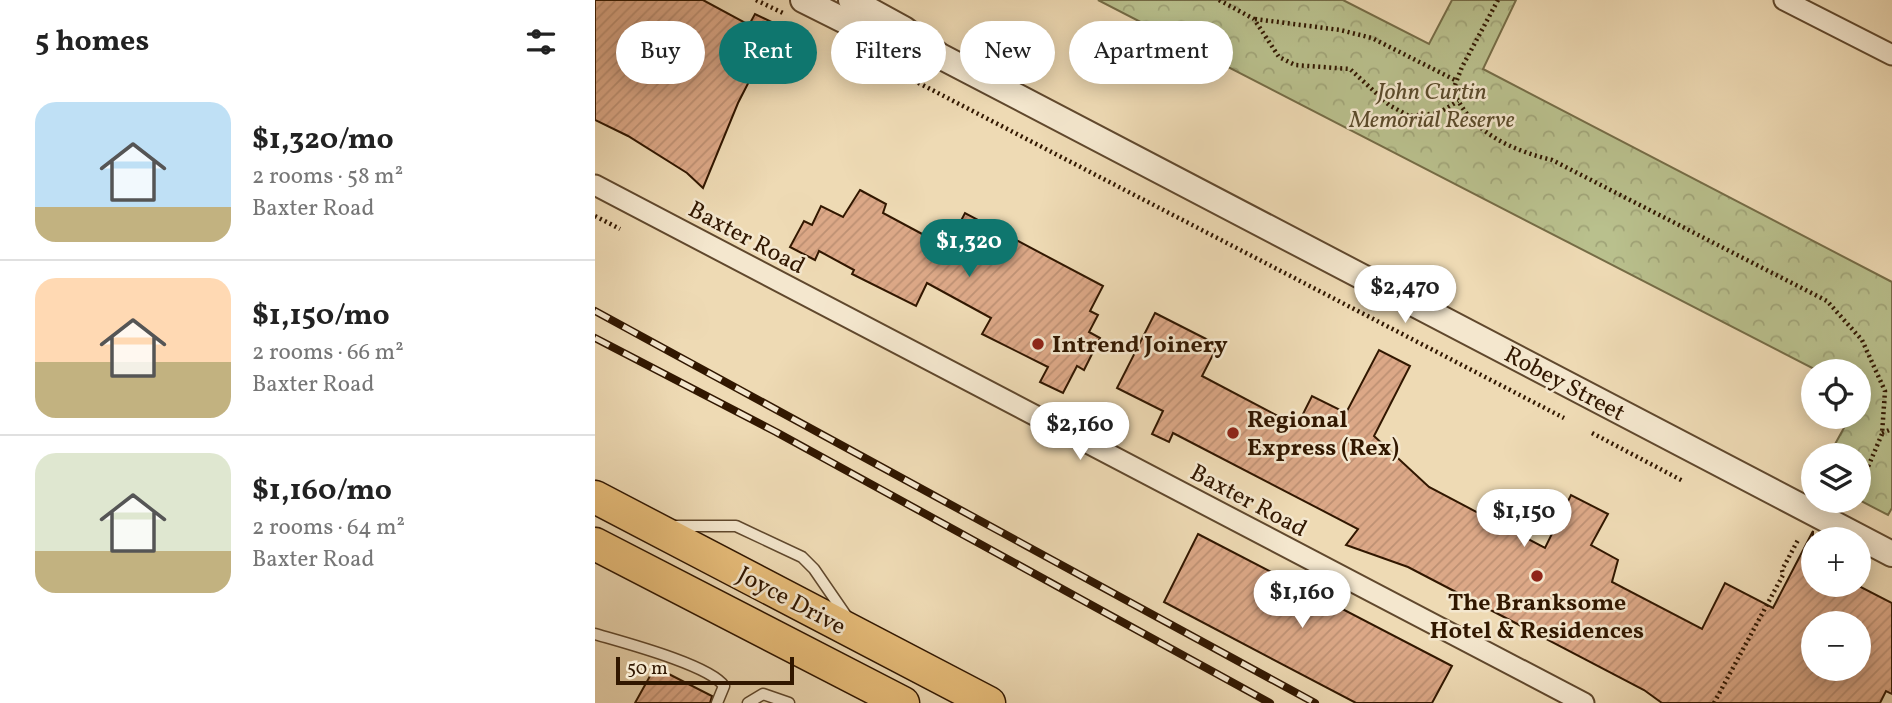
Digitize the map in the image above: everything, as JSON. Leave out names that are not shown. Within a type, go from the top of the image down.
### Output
[{"type":"main road","name":"Joyce Drive","points":[[595,497],[989,703]]},
{"type":"main road","name":"Joyce Drive","points":[[595,544],[903,703]]},
{"type":"street","name":"Robey Street","points":[[803,0],[845,21]]},
{"type":"street","name":"Robey Street","points":[[851,0],[889,21]]},
{"type":"street","points":[[1784,0],[1892,55]]},
{"type":"street","name":"Robey Street","points":[[946,59],[1892,554]]},
{"type":"street","name":"Baxter Road","points":[[595,185],[1584,703]]},
{"type":"lane","points":[[651,526],[736,526],[802,557],[814,569],[859,635]]},
{"type":"lane","points":[[595,634],[688,665],[720,681],[723,690],[717,703]]},
{"type":"lane","points":[[748,703],[762,694],[789,703]]},
{"type":"path","points":[[1219,0],[1254,19],[1373,38],[1457,81]]},
{"type":"path","points":[[1498,0],[1453,90],[1476,125],[1516,151],[1552,160],[1827,301],[1862,340],[1885,391],[1882,434],[1871,460]]},
{"type":"path","points":[[1254,19],[1279,57],[1295,65],[1350,69],[1389,105],[1409,116],[1439,113],[1458,101]]},
{"type":"path","points":[[920,84],[1564,418]]},
{"type":"path","points":[[595,216],[620,229]]},
{"type":"path","points":[[1882,434],[1892,429]]},
{"type":"path","points":[[1592,433],[1683,481]]},
{"type":"path","points":[[1714,703],[1783,575],[1782,570],[1798,540]]},
{"type":"green space","name":"John Curtin Memorial Reserve","points":[[1098,0],[1343,0],[1429,44],[1452,0],[1516,0],[1483,69],[1892,282],[1892,508],[1888,515],[1871,506],[1871,443],[1836,443],[1843,429],[1871,429],[1871,359],[1801,359],[1801,362],[1233,70],[1233,21],[1139,21]]},
{"type":"building","points":[[595,0],[703,0],[742,21],[719,21],[719,84],[748,84],[703,188],[687,173],[628,136],[595,120]]},
{"type":"building","points":[[755,14],[770,21],[751,21]]},
{"type":"building","points":[[860,190],[886,204],[883,213],[924,235],[927,228],[951,240],[965,213],[1103,286],[1090,311],[1098,315],[1089,332],[1100,338],[1084,370],[1077,366],[1063,393],[1040,382],[1048,367],[982,334],[991,318],[927,283],[916,306],[852,274],[854,270],[819,251],[815,260],[790,247],[804,221],[812,225],[821,206],[843,217]]},
{"type":"building","points":[[1155,313],[1218,345],[1202,376],[1297,426],[1312,396],[1346,413],[1379,350],[1410,366],[1374,436],[1429,487],[1545,548],[1571,495],[1608,514],[1591,545],[1618,560],[1612,582],[1702,629],[1725,583],[1773,608],[1801,554],[1801,597],[1871,597],[1871,592],[1892,603],[1892,694],[1886,691],[1880,703],[1662,703],[1644,690],[1408,567],[1346,545],[1358,529],[1173,433],[1169,442],[1152,434],[1163,411],[1117,388]]},
{"type":"building","points":[[1198,534],[1452,666],[1432,703],[1356,703],[1164,602]]},
{"type":"building","points":[[655,667],[712,696],[710,703],[635,703]]},
{"type":"railway","points":[[595,311],[1315,703]]},
{"type":"railway","points":[[595,338],[776,432],[1270,703]]},
{"type":"place","name":"Intrend Joinery","points":[[1038,344]]},
{"type":"place","name":"Regional Express (Rex)","points":[[1233,433]]},
{"type":"place","name":"The Branksome Hotel & Residences","points":[[1537,576]]}]
